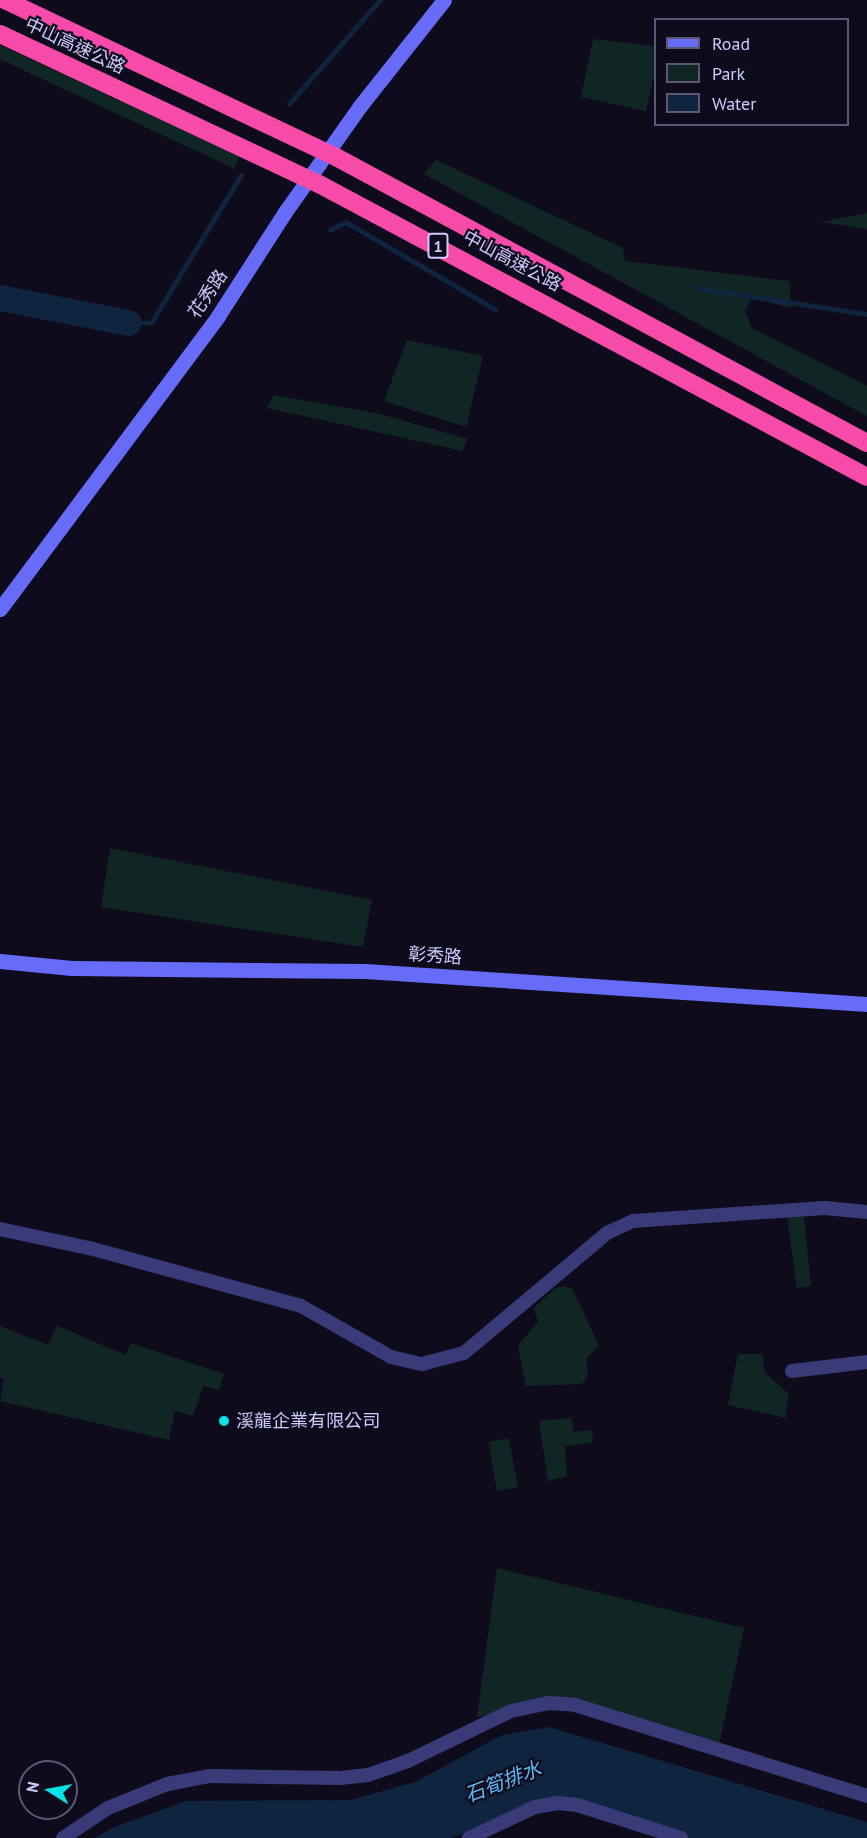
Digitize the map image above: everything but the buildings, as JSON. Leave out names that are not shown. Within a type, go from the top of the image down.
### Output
[{"type":"highway","name":"中山高速公路","points":[[5,0],[336,157],[867,443]]},
{"type":"highway","name":"中山高速公路","points":[[0,34],[319,184],[867,477]]},
{"type":"street","name":"花秀路","points":[[0,609],[218,316],[285,212],[360,106],[444,0]]},
{"type":"street","name":"彰秀路","points":[[0,962],[72,968],[365,971],[867,1004]]},
{"type":"street","points":[[0,1228],[93,1249],[302,1306],[391,1357],[422,1364],[464,1353],[607,1233],[633,1221],[825,1208],[867,1212]]},
{"type":"street","points":[[792,1371],[867,1362]]},
{"type":"street","points":[[63,1838],[108,1808],[167,1784],[210,1776],[340,1778],[368,1775],[408,1761],[511,1711],[549,1703],[575,1705],[867,1796]]},
{"type":"street","points":[[469,1838],[535,1807],[558,1803],[577,1805],[681,1838]]},
{"type":"green space","points":[[593,39],[654,46],[654,75],[646,111],[581,97]]},
{"type":"green space","points":[[0,45],[239,157],[234,168],[0,59]]},
{"type":"green space","points":[[436,160],[623,248],[625,261],[789,281],[791,308],[752,298],[745,311],[752,328],[867,386],[867,416],[424,174]]},
{"type":"green space","points":[[867,213],[867,229],[821,222]]},
{"type":"green space","points":[[407,340],[483,356],[466,427],[384,401]]},
{"type":"green space","points":[[274,395],[380,414],[467,439],[463,451],[267,408]]},
{"type":"green space","points":[[110,848],[372,900],[363,947],[101,907]]},
{"type":"green space","points":[[787,1217],[804,1217],[811,1286],[797,1288]]},
{"type":"green space","points":[[563,1286],[572,1288],[599,1346],[586,1359],[588,1375],[582,1384],[526,1386],[518,1345],[538,1322],[534,1308],[554,1289]]},
{"type":"green space","points":[[0,1326],[48,1345],[57,1326],[126,1355],[131,1343],[224,1374],[219,1390],[203,1386],[193,1416],[175,1411],[169,1440],[0,1401],[4,1378],[0,1377]]},
{"type":"green space","points":[[738,1354],[762,1354],[765,1373],[788,1393],[786,1418],[728,1405]]},
{"type":"green space","points":[[571,1418],[574,1432],[592,1430],[593,1442],[565,1446],[567,1476],[548,1481],[539,1421]]},
{"type":"green space","points":[[509,1438],[518,1487],[497,1491],[488,1442]]},
{"type":"green space","points":[[497,1568],[744,1628],[719,1745],[542,1704],[477,1717]]},
{"type":"water","name":"石筍排水","points":[[549,1727],[867,1822],[867,1838],[688,1838],[554,1798],[451,1838],[95,1838],[112,1828],[186,1801],[351,1800],[415,1782],[502,1735]]},
{"type":"waterway","points":[[289,104],[380,0]]},
{"type":"waterway","points":[[129,323],[151,323],[241,175]]},
{"type":"waterway","points":[[330,230],[346,222],[495,309]]},
{"type":"waterway","points":[[697,288],[867,314]]},
{"type":"waterway","points":[[0,298],[129,323]]},
{"type":"place","name":"溪龍企業有限公司","points":[[224,1421]]}]
